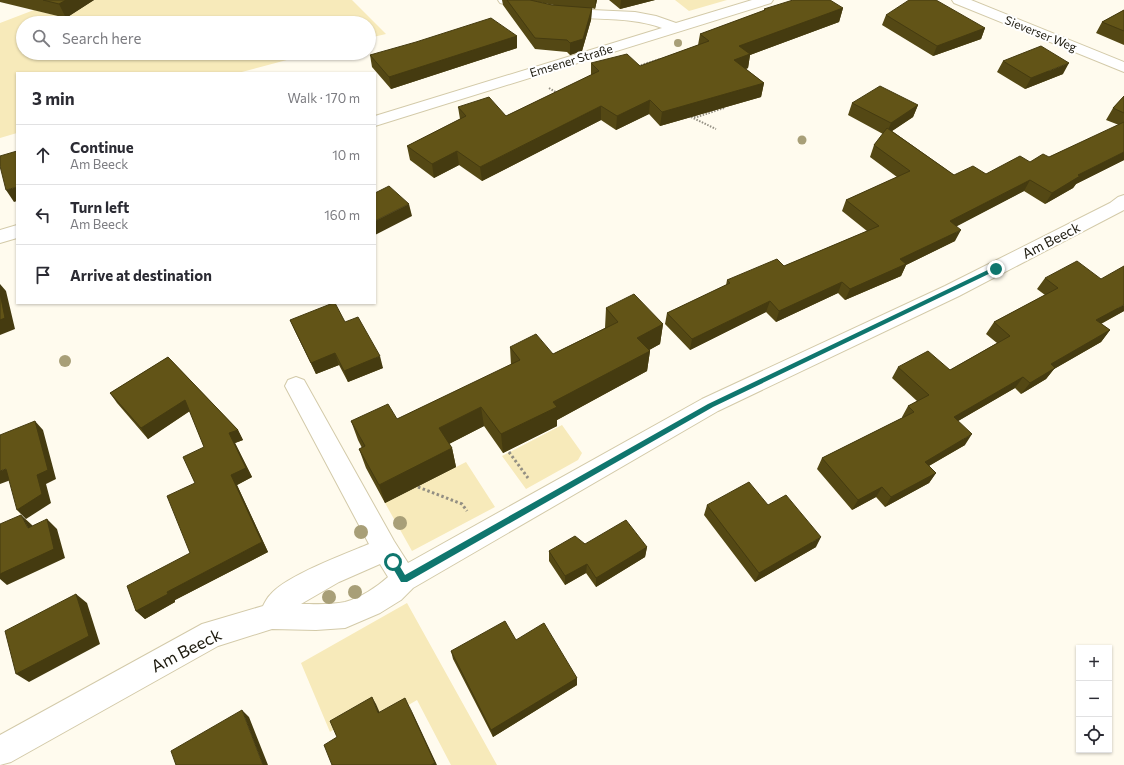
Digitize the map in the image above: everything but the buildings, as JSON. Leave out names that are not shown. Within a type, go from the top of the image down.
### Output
[{"type":"street","points":[[504,0],[531,7],[570,12],[635,16],[651,19],[676,28]]},
{"type":"street","name":"Emsener Straße","points":[[376,121],[766,0]]},
{"type":"street","name":"Sieverser Weg","points":[[959,0],[1124,66]]},
{"type":"street","points":[[978,8],[991,0]]},
{"type":"street","name":"Am Beeck","points":[[0,751],[212,634],[272,616],[345,615],[371,604],[392,591],[404,580],[710,405],[952,291],[1116,207],[1124,201]]},
{"type":"street","points":[[0,237],[16,231]]},
{"type":"street","points":[[296,386],[385,549],[404,580]]},
{"type":"street","points":[[272,616],[280,603],[296,591],[330,573],[385,549]]},
{"type":"path","points":[[634,70],[636,66],[662,59]]},
{"type":"path","points":[[716,129],[691,117],[697,117],[724,108]]},
{"type":"path","points":[[509,452],[544,500]]},
{"type":"path","points":[[418,487],[462,504],[484,534]]},
{"type":"shaded area","points":[[94,0],[352,0],[368,16],[69,16]]},
{"type":"shaded area","points":[[675,0],[727,0],[689,11]]},
{"type":"shaded area","points":[[34,10],[58,16],[18,16]]},
{"type":"shaded area","points":[[16,17],[16,60],[287,60],[242,72],[16,72],[16,133],[0,138],[0,23]]},
{"type":"shaded area","points":[[376,24],[386,34],[376,36]]},
{"type":"shaded area","points":[[562,425],[582,453],[578,460],[526,489],[502,456]]},
{"type":"shaded area","points":[[466,462],[495,507],[412,551],[385,503]]},
{"type":"shaded area","points":[[407,603],[497,765],[451,765],[417,700],[383,720],[336,728],[330,732],[301,663]]},
{"type":"route","points":[[393,562],[404,580],[710,405],[996,269]]}]
